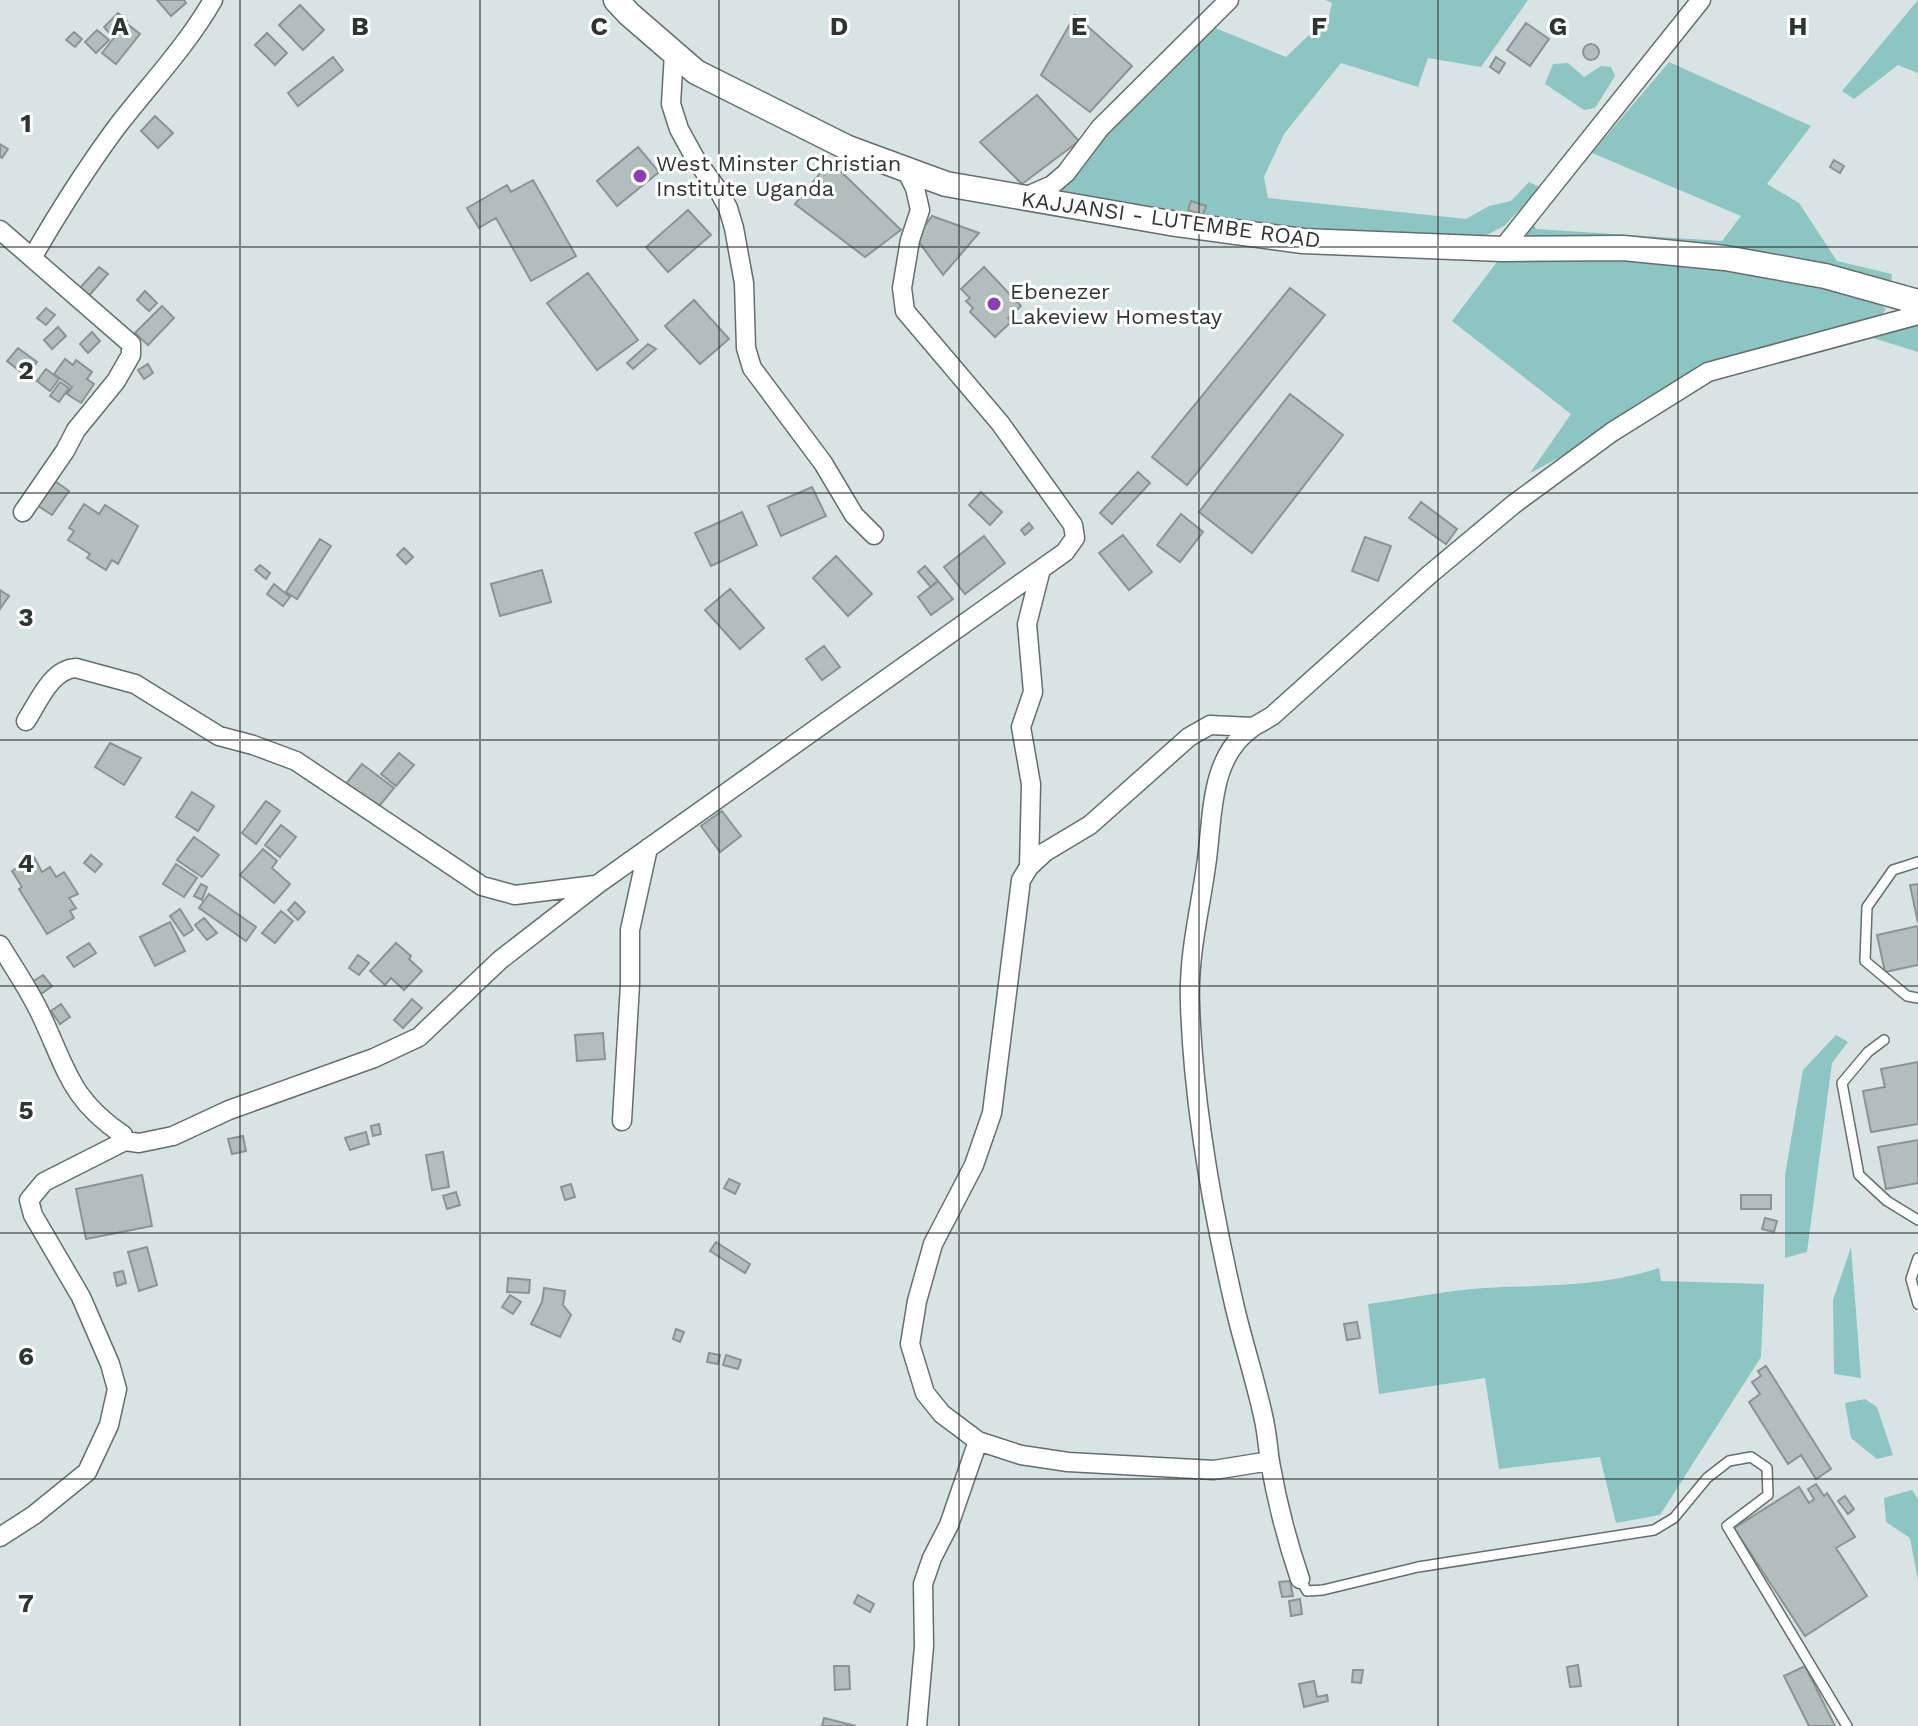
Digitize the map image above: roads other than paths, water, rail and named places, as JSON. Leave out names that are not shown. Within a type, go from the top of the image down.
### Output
[{"type":"street","points":[[32,258],[69,194],[117,127],[195,31],[213,0]]},
{"type":"street","name":"KAJJANSI - LUTEMBE ROAD","points":[[616,0],[696,72],[848,148],[946,184],[1170,223],[1303,241],[1502,249],[1623,248],[1725,258],[1825,276],[1918,302]]},
{"type":"street","points":[[1025,197],[1052,185],[1066,173],[1100,128],[1229,0]]},
{"type":"street","points":[[1502,249],[1701,0]]},
{"type":"street","points":[[674,53],[671,104],[679,129],[724,200],[734,228],[744,283],[746,348],[752,368],[823,463],[854,515],[874,535]]},
{"type":"street","points":[[0,1537],[34,1515],[87,1472],[109,1425],[117,1389],[110,1364],[81,1297],[33,1215],[29,1200],[44,1182],[125,1141],[139,1143],[173,1136],[229,1110],[393,1051],[419,1037],[500,960],[598,884],[1065,552],[1075,538],[1073,525],[1000,423],[905,311],[902,288],[910,240],[920,210],[915,188],[906,170]]},
{"type":"street","points":[[0,230],[131,344],[131,355],[116,381],[76,430],[23,512]]},
{"type":"street","points":[[1300,1579],[1288,1544],[1265,1422],[1218,1230],[1199,1114],[1190,1003],[1194,936],[1207,857],[1213,794],[1239,736],[1272,716],[1429,575],[1514,504],[1612,432],[1696,379],[1708,372],[1918,315]]},
{"type":"street","points":[[1029,867],[1031,784],[1021,727],[1033,692],[1027,624],[1041,569]]},
{"type":"street","points":[[26,721],[57,675],[66,668],[135,684],[219,736],[296,761],[482,886],[515,895],[598,884]]},
{"type":"street","points":[[1253,727],[1210,725],[1189,737],[1090,825],[1045,852],[1021,880],[992,1113],[974,1165],[933,1244],[917,1301],[910,1344],[925,1393],[942,1414],[978,1441],[1021,1455],[1068,1462],[1214,1470],[1270,1461]]},
{"type":"street","points":[[622,1121],[630,930],[648,848]]},
{"type":"street","points":[[0,945],[40,1011],[78,1096],[91,1111],[123,1135],[125,1141]]},
{"type":"street","points":[[917,1726],[924,1646],[923,1584],[949,1525],[978,1441]]},
{"type":"lane","points":[[1918,862],[1893,870],[1867,907],[1865,961],[1907,996],[1918,998]]},
{"type":"lane","points":[[1884,1040],[1868,1052],[1842,1083],[1859,1175],[1887,1201],[1918,1220]]},
{"type":"lane","points":[[1918,1258],[1911,1279],[1918,1304]]},
{"type":"lane","points":[[1300,1579],[1307,1591],[1323,1590],[1418,1567],[1654,1530],[1674,1518],[1707,1478],[1729,1461],[1751,1457],[1767,1468],[1768,1495],[1727,1526],[1847,1726]]},
{"type":"place","name":"West Minster Christian Institute Uganda","points":[[640,176]]},
{"type":"place","name":"Ebenezer Lakeview Homestay","points":[[994,304]]}]
